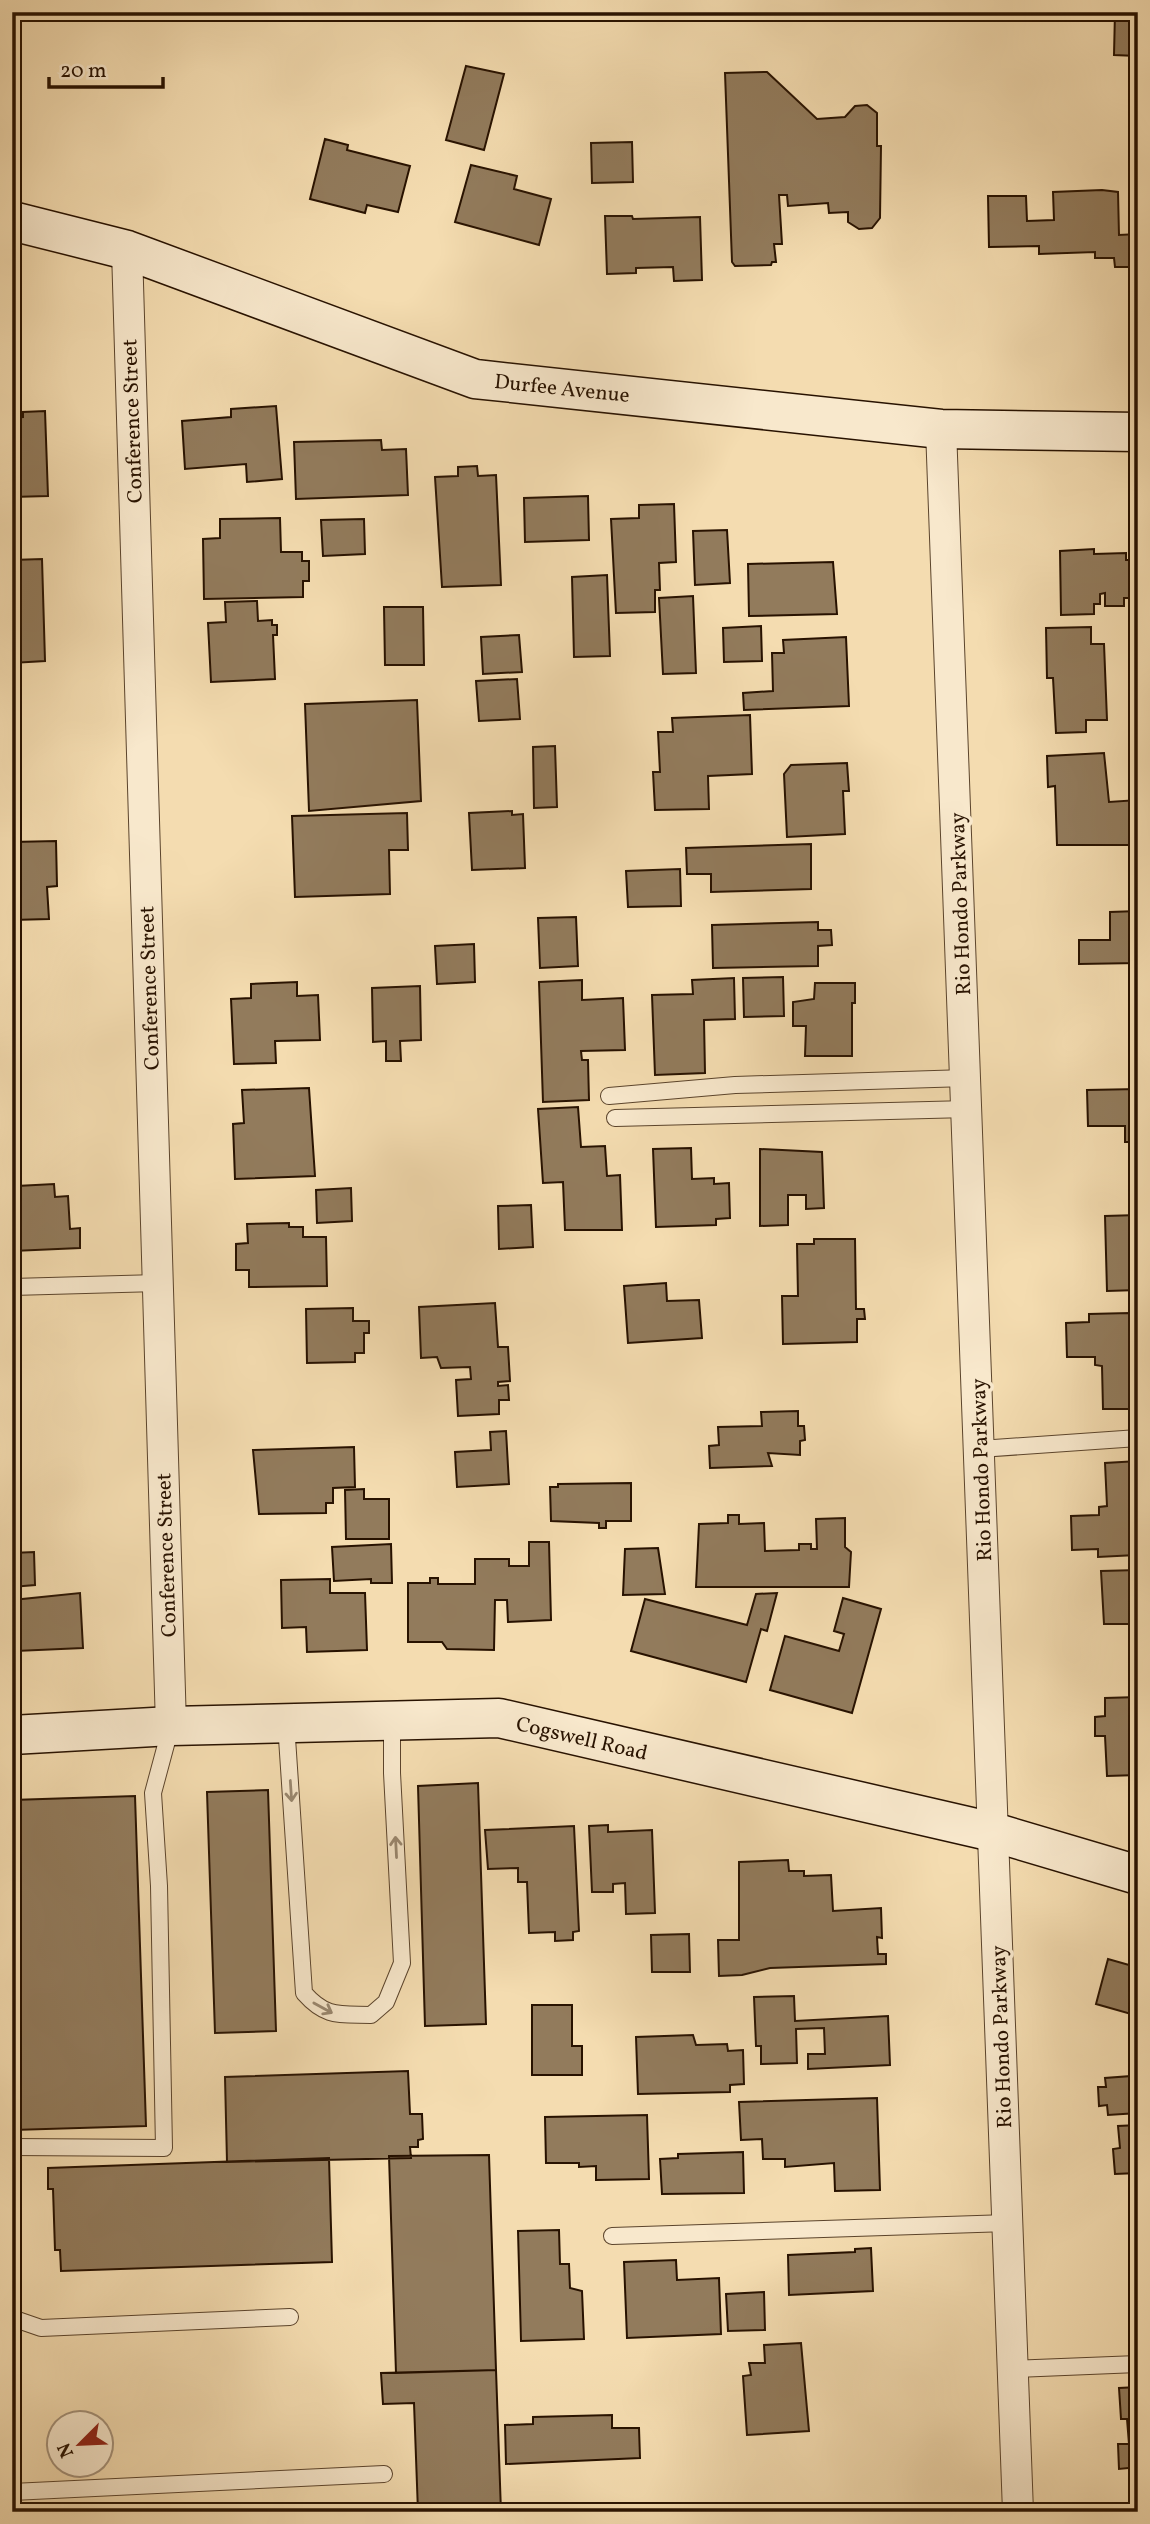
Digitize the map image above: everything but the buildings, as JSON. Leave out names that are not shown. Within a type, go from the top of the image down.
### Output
[{"type":"street","name":"Durfee Avenue","points":[[12,221],[127,250],[475,379],[941,429],[1138,432]]},
{"type":"street","name":"Conference Street","points":[[127,250],[171,1726]]},
{"type":"street","name":"Rio Hondo Parkway","points":[[941,429],[1018,2512]]},
{"type":"street","name":"Cogswell Road","points":[[12,1735],[171,1726],[499,1718],[993,1832],[1138,1875]]},
{"type":"lane","points":[[608,1096],[736,1085],[967,1078]]},
{"type":"lane","points":[[615,1118],[968,1109]]},
{"type":"lane","points":[[12,1287],[158,1283]]},
{"type":"lane","points":[[980,1448],[1138,1438]]},
{"type":"lane","points":[[286,1723],[304,1993],[315,2005],[331,2014],[371,2015],[386,2002],[402,1963],[392,1773],[393,1720]]},
{"type":"lane","points":[[12,2147],[164,2148],[159,1886],[153,1793],[171,1726]]},
{"type":"lane","points":[[612,2236],[1008,2223]]},
{"type":"lane","points":[[12,2318],[41,2328],[290,2317]]},
{"type":"lane","points":[[1013,2369],[1138,2364]]},
{"type":"lane","points":[[12,2492],[384,2474]]}]
